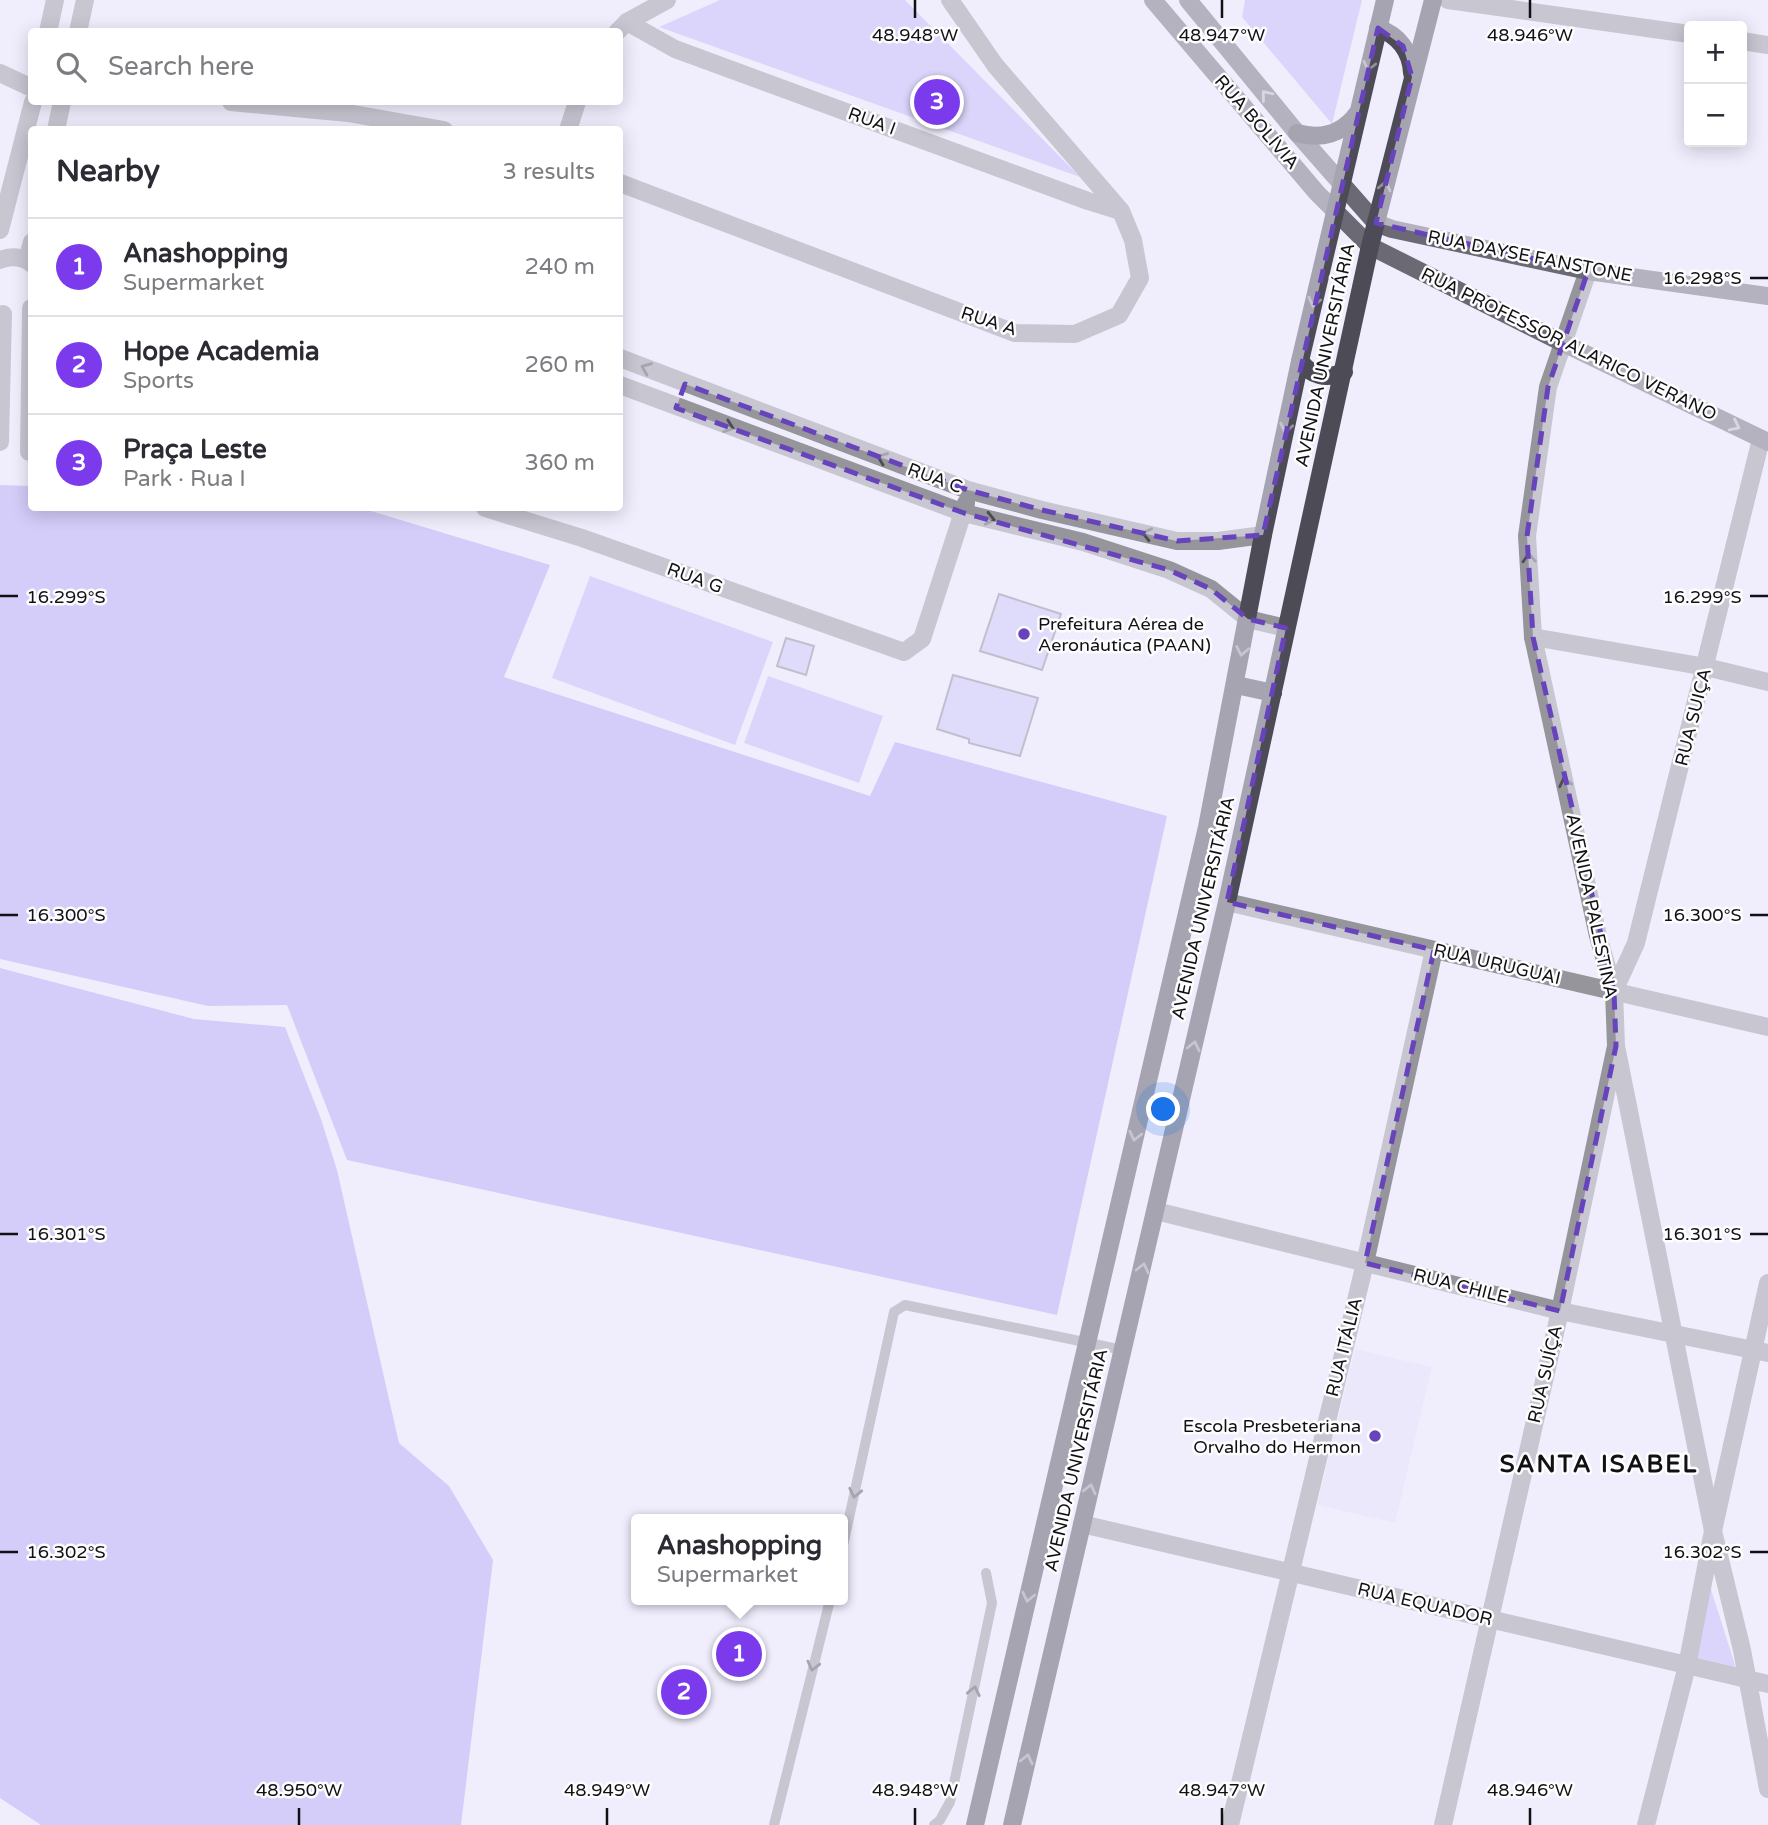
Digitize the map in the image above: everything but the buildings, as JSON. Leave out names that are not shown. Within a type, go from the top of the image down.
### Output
[{"type":"main road","name":"RUA BOLÍVIA","points":[[1153,0],[1335,211],[1370,246]]},
{"type":"main road","name":"RUA BOLÍVIA","points":[[1188,0],[1297,133],[1376,223]]},
{"type":"main road","name":"AVENIDA UNIVERSITÁRIA","points":[[975,1825],[1207,827],[1263,535],[1300,361],[1385,0]]},
{"type":"main road","name":"AVENIDA UNIVERSITÁRIA","points":[[1012,1825],[1227,902],[1370,246],[1433,0]]},
{"type":"main road","points":[[1378,27],[1388,31],[1403,46],[1409,55],[1412,77]]},
{"type":"main road","points":[[1297,133],[1307,136],[1328,135],[1345,127],[1357,114]]},
{"type":"main road","name":"RUA DAYSE FANSTONE","points":[[1376,223],[1392,229],[1588,271],[1768,296]]},
{"type":"main road","name":"RUA PROFESSOR ALARICO VERANO","points":[[1370,246],[1765,441]]},
{"type":"main road","points":[[1300,361],[1305,368],[1318,375],[1336,376],[1344,372]]},
{"type":"main road","points":[[1236,685],[1273,693]]},
{"type":"street","points":[[49,28],[55,0]]},
{"type":"street","points":[[79,28],[85,0]]},
{"type":"street","points":[[622,27],[667,0]]},
{"type":"street","name":"RUA A","points":[[623,184],[1015,333],[1075,334],[1119,315],[1140,278],[1133,240],[1122,211],[995,65],[950,0]]},
{"type":"street","points":[[1448,0],[1684,33]]},
{"type":"street","name":"RUA I","points":[[622,27],[1088,201],[1122,211]]},
{"type":"street","points":[[1747,42],[1768,45]]},
{"type":"street","points":[[0,73],[28,86]]},
{"type":"street","points":[[0,230],[32,105]]},
{"type":"street","points":[[57,126],[61,105]]},
{"type":"street","points":[[263,105],[348,113],[421,126]]},
{"type":"street","points":[[569,126],[576,105]]},
{"type":"street","points":[[0,260],[8,256],[28,262]]},
{"type":"street","name":"AVENIDA PALESTINA","points":[[1588,271],[1548,387],[1527,536],[1533,637],[1598,936],[1614,992],[1616,1046],[1713,1531],[1748,1680],[1768,1789]]},
{"type":"street","points":[[0,442],[1,312],[28,308]]},
{"type":"street","name":"RUA C","points":[[623,359],[968,490],[1177,541],[1218,541],[1263,535]]},
{"type":"street","points":[[676,408],[685,384]]},
{"type":"street","name":"RUA C","points":[[623,386],[964,513],[1083,542],[1170,570],[1211,589],[1248,619]]},
{"type":"street","name":"RUA SUIÇA","points":[[1614,992],[1636,943],[1765,441]]},
{"type":"street","points":[[0,452],[28,452]]},
{"type":"street","points":[[964,513],[968,490]]},
{"type":"street","points":[[1037,530],[1042,510]]},
{"type":"street","name":"RUA G","points":[[495,511],[582,538],[904,652],[922,639],[964,513]]},
{"type":"street","points":[[1083,542],[1090,521]]},
{"type":"street","points":[[1170,570],[1177,541]]},
{"type":"street","points":[[1248,619],[1286,628]]},
{"type":"street","points":[[1533,637],[1706,667],[1768,682]]},
{"type":"street","name":"RUA URUGUAI","points":[[1227,902],[1768,1027]]},
{"type":"street","name":"RUA ITÁLIA","points":[[1230,1825],[1364,1263],[1434,950]]},
{"type":"street","name":"RUA SUÍÇA","points":[[1443,1825],[1560,1311],[1616,1046]]},
{"type":"street","name":"RUA CHILE","points":[[1156,1211],[1560,1311],[1760,1352]]},
{"type":"street","points":[[1646,1825],[1687,1665],[1713,1531],[1760,1352],[1768,1283]]},
{"type":"street","name":"RUA EQUADOR","points":[[1082,1524],[1768,1684]]},
{"type":"lane","points":[[848,1523],[894,1312],[905,1305],[1123,1350]]},
{"type":"lane","points":[[934,1825],[950,1802],[992,1603],[986,1573]]},
{"type":"lane","points":[[774,1825],[829,1605]]},
{"type":"highlighted area","points":[[1378,28],[1403,46],[1412,77],[1376,223],[1588,271],[1548,387],[1527,536],[1533,637],[1614,991],[1616,1046],[1560,1311],[1365,1263],[1434,950],[1227,902],[1286,628],[1248,619],[1211,589],[1169,570],[964,513],[676,408],[685,384],[968,490],[1042,510],[1177,541],[1263,535]]},
{"type":"shaded area","points":[[720,0],[905,0],[1080,177],[659,27]]},
{"type":"shaded area","points":[[1245,0],[1362,0],[1332,124],[1242,17]]},
{"type":"shaded area","points":[[0,485],[28,486],[28,511],[371,511],[550,565],[504,677],[870,796],[895,742],[1167,816],[1057,1315],[347,1160],[287,1005],[208,1006],[0,959]]},
{"type":"shaded area","points":[[590,576],[773,642],[735,745],[552,678]]},
{"type":"shaded area","points":[[768,676],[883,716],[859,783],[744,743]]},
{"type":"shaded area","points":[[0,968],[194,1019],[285,1027],[321,1119],[337,1170],[399,1443],[449,1486],[493,1560],[461,1825],[41,1825],[0,1798]]},
{"type":"shaded area","name":"Escola Presbeteriana Orvalho do Hermon","points":[[1355,1349],[1432,1367],[1395,1523],[1317,1505]]},
{"type":"shaded area","points":[[1709,1583],[1736,1668],[1688,1660]]},
{"type":"place","name":"Praça Leste","points":[[937,102]]},
{"type":"place","name":"Prefeitura Aérea de Aeronáutica (PAAN)","points":[[1024,634]]},
{"type":"place","name":"Escola Presbeteriana Orvalho do Hermon","points":[[1375,1436]]},
{"type":"place","name":"Anashopping","points":[[739,1654]]},
{"type":"place","name":"Hope Academia","points":[[684,1692]]},
{"type":"district","name":"SANTA ISABEL","points":[[1599,1464]]}]
